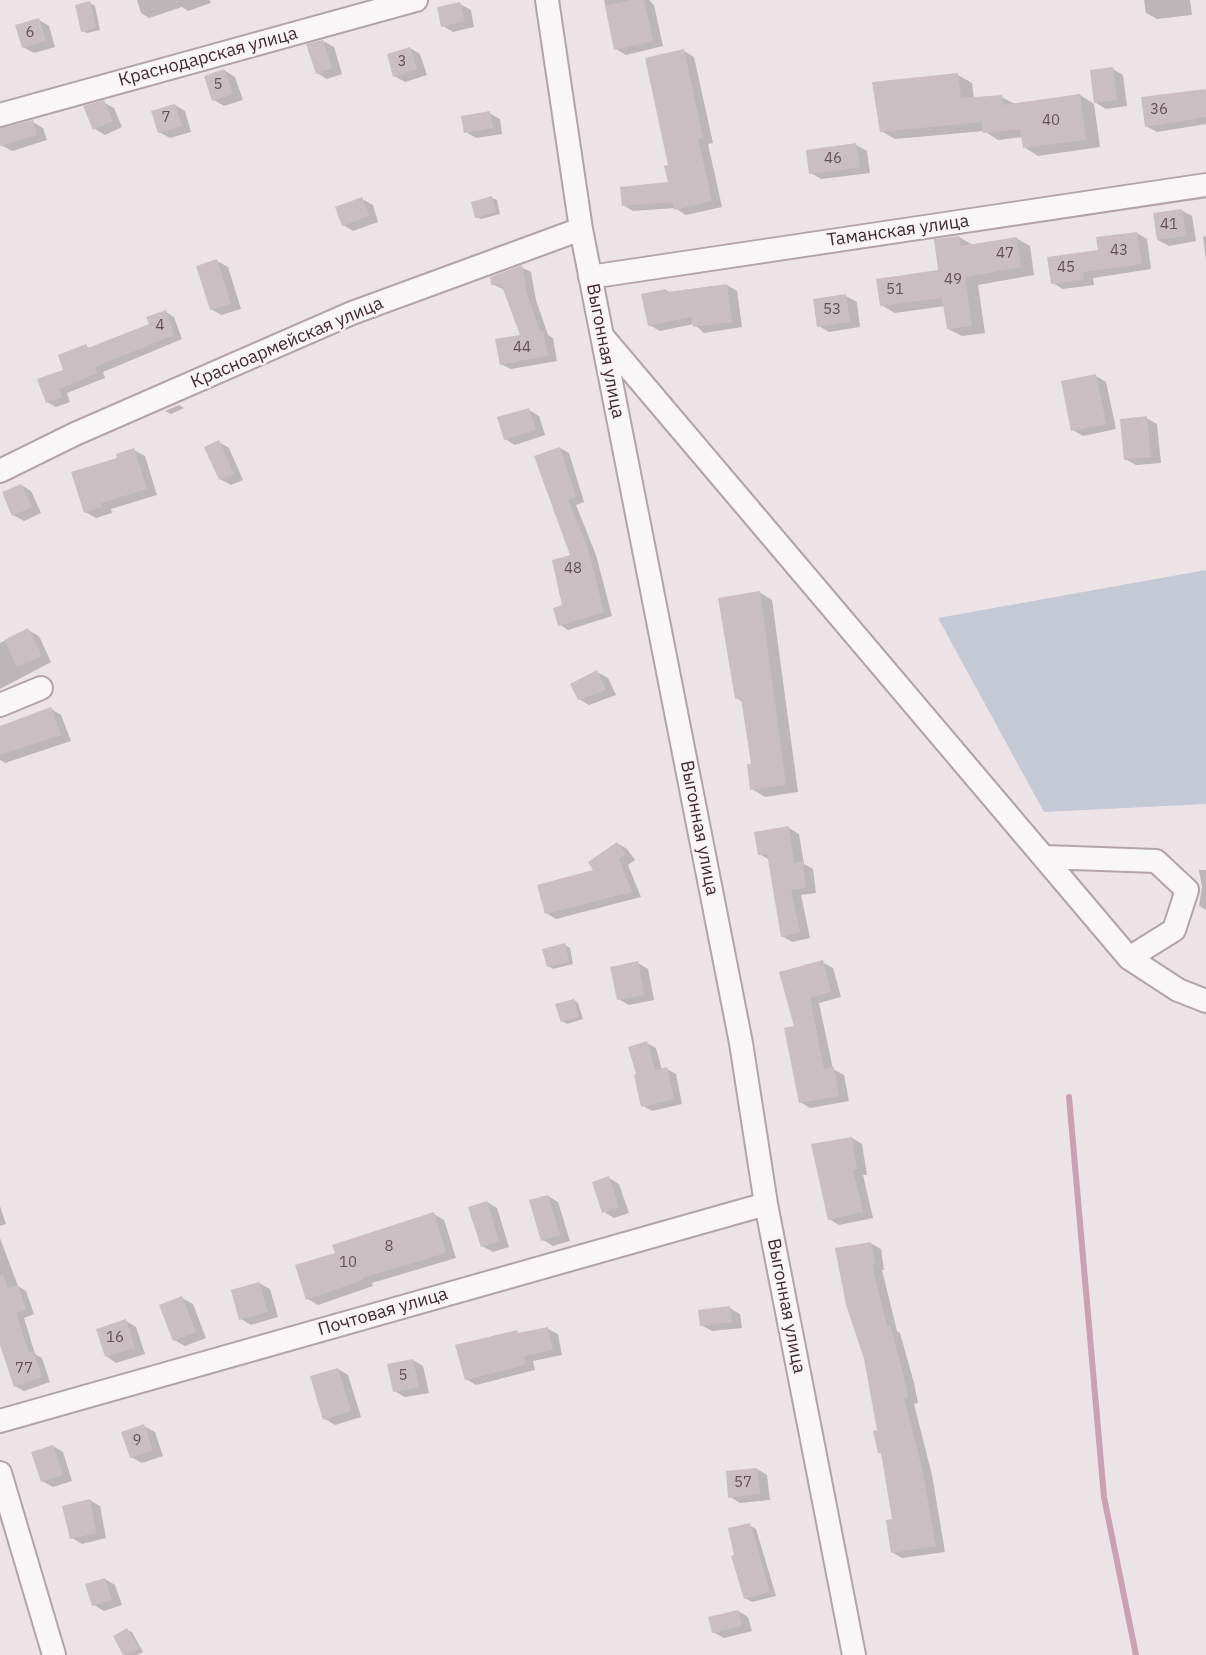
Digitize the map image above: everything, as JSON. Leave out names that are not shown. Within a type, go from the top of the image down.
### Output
[{"type":"street","name":"Краснодарская улица","points":[[0,115],[416,0]]},
{"type":"street","name":"Выгонная улица","points":[[547,0],[580,229],[741,1043],[766,1204],[854,1655]]},
{"type":"street","name":"Таманская улица","points":[[590,277],[1206,185]]},
{"type":"street","name":"Красноармейская улица","points":[[0,471],[75,435],[352,313],[580,229]]},
{"type":"street","points":[[602,336],[1129,958],[1178,990],[1206,1000]]},
{"type":"street","points":[[0,705],[41,688]]},
{"type":"street","points":[[1045,857],[1156,861],[1187,890],[1174,930],[1129,958]]},
{"type":"street","name":"Почтовая улица","points":[[0,1421],[766,1204]]},
{"type":"street","points":[[0,1473],[54,1655]]},
{"type":"shaded area","points":[[1206,570],[1206,804],[1044,812],[938,618]]},
{"type":"building","points":[[631,0],[644,0],[653,41],[614,50],[605,6]]},
{"type":"building","points":[[90,1],[96,28],[81,32],[75,5]]},
{"type":"building","points":[[460,2],[465,21],[441,27],[437,7]]},
{"type":"building","points":[[39,18],[46,41],[22,48],[15,25]]},
{"type":"building","points":[[323,40],[332,68],[316,74],[306,44]]},
{"type":"building","points":[[410,47],[417,69],[393,77],[387,54]]},
{"type":"building","points":[[684,49],[703,138],[698,139],[712,201],[674,210],[672,202],[622,206],[620,187],[668,182],[664,166],[668,165],[645,58]]},
{"type":"building","points":[[1113,67],[1117,100],[1094,103],[1090,70]]},
{"type":"building","points":[[224,69],[233,94],[212,101],[204,76]]},
{"type":"building","points":[[958,73],[961,98],[1002,95],[1003,105],[1080,94],[1086,140],[1023,148],[1020,129],[983,133],[982,122],[880,132],[872,82]]},
{"type":"building","points":[[1206,89],[1206,117],[1145,127],[1141,97]]},
{"type":"building","points":[[104,100],[113,121],[93,130],[83,106]]},
{"type":"building","points":[[175,104],[182,126],[158,133],[151,111]]},
{"type":"building","points":[[490,111],[493,128],[464,133],[461,116]]},
{"type":"building","points":[[33,120],[37,135],[0,146],[0,128]]},
{"type":"building","points":[[856,143],[860,167],[809,174],[806,150]]},
{"type":"building","points":[[492,196],[496,212],[475,218],[471,202]]},
{"type":"building","points":[[362,197],[369,216],[342,226],[335,207]]},
{"type":"building","points":[[1182,209],[1186,236],[1157,240],[1153,213]]},
{"type":"building","points":[[1137,232],[1142,264],[1083,272],[1084,280],[1051,284],[1047,257],[1098,250],[1096,237]]},
{"type":"building","points":[[959,236],[961,246],[1017,237],[1021,267],[965,277],[972,326],[947,329],[942,298],[880,306],[876,279],[938,270],[934,239]]},
{"type":"building","points":[[217,259],[231,304],[210,310],[196,266]]},
{"type":"building","points":[[522,265],[527,294],[540,331],[543,331],[548,356],[500,365],[495,339],[520,335],[501,284],[491,285],[490,277]]},
{"type":"building","points":[[727,284],[732,322],[693,327],[691,317],[648,326],[641,294],[666,289],[667,292]]},
{"type":"building","points":[[846,294],[850,322],[817,327],[813,299]]},
{"type":"building","points":[[166,310],[174,335],[95,367],[98,373],[59,389],[62,397],[46,403],[37,379],[63,370],[58,355],[86,344],[88,348],[149,324],[146,317]]},
{"type":"building","points":[[1096,374],[1106,424],[1071,431],[1061,381]]},
{"type":"building","points":[[529,408],[536,430],[504,440],[497,417]]},
{"type":"building","points":[[1147,416],[1151,457],[1124,460],[1120,419]]},
{"type":"building","points":[[219,440],[234,474],[219,480],[204,447]]},
{"type":"building","points":[[560,447],[576,497],[568,500],[588,549],[604,612],[558,626],[553,608],[562,605],[552,560],[570,555],[534,456]]},
{"type":"building","points":[[134,448],[147,489],[101,503],[102,507],[84,513],[71,472],[117,458],[116,454]]},
{"type":"building","points":[[21,484],[32,507],[12,516],[2,492]]},
{"type":"building","points":[[760,591],[786,785],[750,790],[747,764],[751,764],[741,698],[735,699],[718,598]]},
{"type":"building","points":[[28,628],[42,656],[17,667],[4,640]]},
{"type":"building","points":[[597,670],[606,690],[578,700],[570,684]]},
{"type":"building","points":[[51,707],[61,735],[0,755],[0,726]]},
{"type":"building","points":[[789,826],[794,863],[803,861],[806,888],[791,890],[800,932],[781,937],[767,854],[758,855],[754,832]]},
{"type":"building","points":[[617,842],[626,854],[619,859],[632,892],[545,914],[537,885],[593,870],[588,862]]},
{"type":"building","points":[[565,943],[569,962],[547,967],[542,949]]},
{"type":"building","points":[[823,960],[831,992],[810,998],[824,1069],[834,1067],[839,1096],[799,1103],[784,1028],[794,1026],[779,972]]},
{"type":"building","points":[[638,961],[644,995],[617,1000],[610,967]]},
{"type":"building","points":[[574,999],[579,1017],[561,1022],[555,1004]]},
{"type":"building","points":[[647,1041],[655,1070],[667,1067],[674,1099],[641,1107],[634,1075],[636,1074],[628,1047]]},
{"type":"building","points":[[852,1137],[857,1169],[853,1170],[863,1212],[828,1220],[811,1144]]},
{"type":"building","points":[[609,1176],[619,1207],[602,1213],[592,1182]]},
{"type":"building","points":[[548,1195],[560,1235],[541,1241],[529,1200]]},
{"type":"building","points":[[487,1201],[499,1241],[481,1247],[468,1207]]},
{"type":"building","points":[[434,1212],[446,1253],[362,1278],[363,1280],[306,1300],[295,1265],[335,1253],[332,1245]]},
{"type":"building","points":[[871,1242],[875,1264],[872,1265],[887,1326],[890,1325],[904,1376],[908,1398],[904,1398],[922,1468],[936,1546],[891,1553],[886,1520],[892,1519],[881,1453],[878,1453],[873,1431],[877,1430],[864,1359],[846,1305],[835,1248]]},
{"type":"building","points":[[0,1275],[3,1275],[8,1288],[18,1285],[26,1310],[16,1313],[29,1353],[33,1351],[42,1377],[14,1387],[0,1345]]},
{"type":"building","points":[[259,1282],[268,1312],[239,1320],[231,1290]]},
{"type":"building","points":[[182,1296],[196,1332],[173,1341],[159,1305]]},
{"type":"building","points":[[730,1306],[732,1322],[700,1326],[698,1310]]},
{"type":"building","points":[[126,1319],[135,1348],[105,1357],[96,1329]]},
{"type":"building","points":[[548,1327],[553,1350],[524,1356],[526,1365],[465,1380],[455,1345],[517,1330],[518,1333]]},
{"type":"building","points":[[413,1359],[419,1387],[393,1392],[387,1364]]},
{"type":"building","points":[[338,1368],[351,1411],[323,1420],[310,1376]]},
{"type":"building","points":[[144,1424],[153,1450],[130,1458],[121,1432]]},
{"type":"building","points":[[53,1445],[63,1475],[41,1482],[31,1452]]},
{"type":"building","points":[[757,1468],[760,1494],[728,1498],[726,1471]]},
{"type":"building","points":[[90,1499],[96,1533],[70,1539],[62,1506]]},
{"type":"building","points":[[750,1523],[770,1592],[744,1599],[731,1556],[734,1555],[728,1528]]},
{"type":"building","points":[[105,1578],[112,1600],[92,1606],[85,1584]]},
{"type":"building","points":[[738,1610],[742,1626],[712,1633],[708,1617]]},
{"type":"building","points":[[127,1628],[139,1649],[123,1655],[113,1636]]},
{"type":"waterway","points":[[1069,1097],[1104,1497],[1136,1655]]}]
